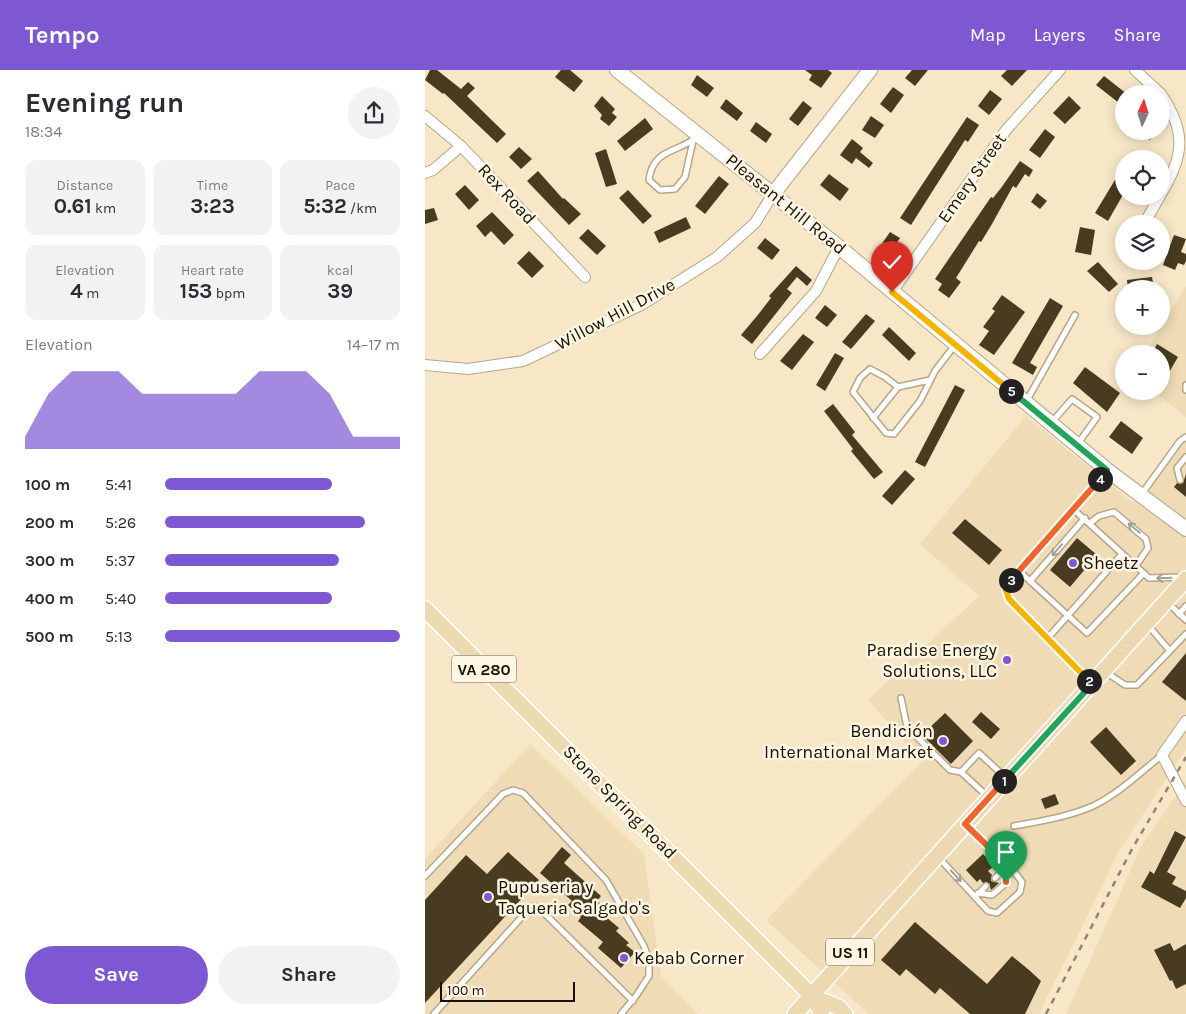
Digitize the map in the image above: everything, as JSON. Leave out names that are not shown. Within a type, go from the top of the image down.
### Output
[{"type":"main road","name":"US 11","points":[[795,1014],[813,997],[937,855],[1167,602],[1186,578]]},
{"type":"main road","name":"Stone Spring Road","points":[[425,609],[813,997],[822,1014]]},
{"type":"main road","name":"Stone Spring Road","points":[[813,997],[838,1008],[845,1014]]},
{"type":"street","name":"Pleasant Hill Road","points":[[617,70],[696,138],[773,194],[839,247],[1077,446],[1186,529]]},
{"type":"street","name":"Emery Street","points":[[892,292],[1006,130],[1060,70]]},
{"type":"street","points":[[1135,70],[1151,85]]},
{"type":"street","points":[[773,194],[867,71]]},
{"type":"street","points":[[1170,104],[1181,117],[1186,140],[1183,157],[1170,179]]},
{"type":"street","name":"Rex Road","points":[[425,116],[461,146],[585,277]]},
{"type":"street","points":[[425,173],[433,170],[461,146]]},
{"type":"street","name":"Willow Hill Drive","points":[[425,365],[468,369],[523,360],[643,304],[717,257],[755,223],[773,194]]},
{"type":"street","points":[[760,354],[816,291],[839,247]]},
{"type":"street","points":[[1186,721],[1162,755],[1186,801]]},
{"type":"lane","points":[[696,138],[685,177],[675,190],[660,190],[649,180],[650,168],[661,155],[696,138]]},
{"type":"lane","points":[[1025,403],[1075,315]]},
{"type":"lane","points":[[898,388],[870,369],[860,378],[853,392],[887,433],[894,434],[920,401],[935,371],[955,345]]},
{"type":"lane","points":[[873,418],[898,388],[930,380]]},
{"type":"lane","points":[[1186,385],[1186,390]]},
{"type":"lane","points":[[1051,424],[1072,399],[1097,417],[1077,446]]},
{"type":"lane","points":[[1141,495],[1180,441],[1186,437]]},
{"type":"lane","points":[[1180,480],[1177,468],[1186,457]]},
{"type":"lane","points":[[1092,684],[1007,596],[1007,584],[1107,470]]},
{"type":"lane","points":[[1073,509],[1149,578],[1186,578]]},
{"type":"lane","points":[[1090,523],[1099,516],[1114,512],[1146,539],[1148,548],[1135,567]]},
{"type":"lane","points":[[1030,581],[1085,518]]},
{"type":"lane","points":[[1047,639],[1080,600],[1091,592],[1113,569],[1122,554]]},
{"type":"lane","points":[[1019,571],[1087,633],[1098,616],[1108,610],[1143,574]]},
{"type":"lane","points":[[1125,581],[1130,586]]},
{"type":"lane","points":[[1117,590],[1122,595]]},
{"type":"lane","points":[[1110,598],[1115,602]]},
{"type":"lane","points":[[1080,600],[1085,604]]},
{"type":"lane","points":[[1167,602],[1186,620]]},
{"type":"lane","points":[[1103,605],[1108,610]]},
{"type":"lane","points":[[1179,614],[1186,606]]},
{"type":"lane","points":[[1147,624],[1170,651]]},
{"type":"lane","points":[[1104,671],[1125,685],[1131,687],[1137,685],[1186,634]]},
{"type":"lane","points":[[901,698],[907,727],[950,770],[961,772],[989,798]]},
{"type":"lane","points":[[961,772],[979,753],[1007,778]]},
{"type":"lane","points":[[1013,826],[1054,818],[1091,807],[1113,793],[1162,755]]},
{"type":"lane","points":[[425,876],[503,794],[513,790],[523,793],[606,880],[644,946],[649,960],[649,976],[633,1001],[621,1014]]},
{"type":"lane","points":[[937,855],[977,895],[988,911],[997,913],[1020,892],[1022,882],[965,824]]},
{"type":"lane","points":[[995,878],[1006,867]]},
{"type":"lane","points":[[977,895],[992,895],[1006,882],[1006,867]]},
{"type":"lane","points":[[977,895],[986,886]]},
{"type":"lane","points":[[434,1014],[529,909],[534,906],[540,908],[633,1001]]},
{"type":"shaded area","points":[[1186,286],[1186,417],[1164,400],[1170,400],[1170,345],[1150,345],[1156,335],[1170,335],[1170,313]]},
{"type":"shaded area","points":[[1026,416],[1133,503],[1186,435],[1186,749],[1119,851],[1039,1014],[869,1014],[766,920],[922,762],[868,700],[979,596],[920,544]]},
{"type":"shaded area","points":[[530,744],[644,854],[661,976],[698,1014],[425,1014],[425,859]]},
{"type":"shaded area","points":[[1186,781],[1186,1014],[1066,1014],[1142,845]]},
{"type":"building","points":[[430,70],[437,70],[461,89],[468,82],[475,88],[467,96],[506,134],[497,143],[444,93],[425,80]]},
{"type":"building","points":[[561,70],[570,70],[583,81],[574,92],[555,77]]},
{"type":"building","points":[[805,70],[828,70],[832,73],[821,88],[809,80],[812,75]]},
{"type":"building","points":[[912,70],[928,70],[915,86],[905,78]]},
{"type":"building","points":[[1007,70],[1027,70],[1012,86],[1001,76]]},
{"type":"building","points":[[697,75],[714,88],[707,97],[691,85]]},
{"type":"building","points":[[1104,76],[1116,85],[1115,100],[1096,85]]},
{"type":"building","points":[[893,87],[904,95],[891,113],[880,104]]},
{"type":"building","points":[[990,90],[1002,99],[989,115],[978,106]]},
{"type":"building","points":[[602,96],[615,109],[612,113],[617,117],[609,126],[600,119],[602,115],[594,106]]},
{"type":"building","points":[[1069,96],[1081,108],[1065,124],[1053,113]]},
{"type":"building","points":[[726,99],[743,113],[737,121],[720,108]]},
{"type":"building","points":[[803,101],[812,108],[798,126],[789,119]]},
{"type":"building","points":[[871,116],[884,125],[875,138],[862,130]]},
{"type":"building","points":[[967,117],[979,125],[968,142],[965,140],[911,225],[900,218]]},
{"type":"building","points":[[645,118],[653,129],[625,151],[617,141]]},
{"type":"building","points":[[756,122],[772,134],[766,143],[750,131]]},
{"type":"building","points":[[1045,129],[1055,137],[1040,158],[1029,150]]},
{"type":"building","points":[[852,139],[863,148],[860,152],[873,163],[869,168],[856,158],[852,164],[840,155]]},
{"type":"building","points":[[519,147],[532,159],[521,169],[509,157]]},
{"type":"building","points":[[606,149],[617,184],[606,187],[595,153]]},
{"type":"building","points":[[1020,161],[1033,170],[1029,177],[1025,174],[1016,188],[1013,186],[981,242],[979,241],[956,278],[961,282],[949,298],[938,290],[942,284],[935,279],[991,197],[993,198]]},
{"type":"building","points":[[538,171],[563,199],[581,214],[569,225],[527,181]]},
{"type":"building","points":[[829,174],[849,189],[840,201],[820,185]]},
{"type":"building","points":[[719,176],[729,184],[705,214],[695,206]]},
{"type":"building","points":[[1115,180],[1115,205],[1117,205],[1108,221],[1095,213]]},
{"type":"building","points":[[465,185],[479,200],[469,210],[455,194]]},
{"type":"building","points":[[628,190],[652,216],[643,224],[619,198]]},
{"type":"building","points":[[1037,193],[1047,201],[1040,209],[1031,202]]},
{"type":"building","points":[[434,208],[438,220],[425,224],[425,210]]},
{"type":"building","points":[[492,212],[514,235],[504,245],[491,231],[485,237],[476,226]]},
{"type":"building","points":[[686,217],[691,228],[659,243],[654,232]]},
{"type":"building","points":[[1080,227],[1095,230],[1091,255],[1075,252]]},
{"type":"building","points":[[588,229],[606,246],[597,255],[579,238]]},
{"type":"building","points":[[890,232],[900,238],[886,258],[877,251]]},
{"type":"building","points":[[1174,235],[1186,239],[1181,252],[1186,254],[1186,261],[1184,265],[1178,263],[1175,270],[1170,268],[1170,246]]},
{"type":"building","points":[[765,238],[780,250],[772,260],[757,248]]},
{"type":"building","points":[[529,251],[544,266],[532,278],[517,263]]},
{"type":"building","points":[[1098,262],[1115,281],[1115,287],[1109,292],[1087,271]]},
{"type":"building","points":[[796,266],[812,280],[807,286],[797,277],[787,289],[792,293],[752,344],[741,335],[771,298],[769,296]]},
{"type":"building","points":[[1152,277],[1152,280],[1127,280]]},
{"type":"building","points":[[1002,295],[1025,312],[994,355],[979,345],[989,331],[983,327],[995,311],[992,309]]},
{"type":"building","points":[[1050,298],[1063,306],[1030,363],[1037,367],[1033,375],[1012,363]]},
{"type":"building","points":[[825,305],[837,315],[827,327],[815,318]]},
{"type":"building","points":[[866,314],[875,321],[851,349],[842,342]]},
{"type":"building","points":[[889,327],[916,353],[909,361],[882,335]]},
{"type":"building","points":[[803,334],[814,342],[792,370],[780,361]]},
{"type":"building","points":[[1170,352],[1178,357],[1170,371]]},
{"type":"building","points":[[835,353],[844,358],[825,391],[816,385]]},
{"type":"building","points":[[1085,367],[1115,389],[1115,400],[1107,412],[1073,383]]},
{"type":"building","points":[[955,385],[965,390],[925,467],[915,462]]},
{"type":"building","points":[[833,404],[855,432],[852,435],[883,472],[874,479],[851,451],[853,449],[824,411]]},
{"type":"building","points":[[1121,421],[1143,438],[1132,454],[1109,437]]},
{"type":"building","points":[[905,470],[915,479],[892,505],[882,496]]},
{"type":"building","points":[[1186,474],[1186,497],[1174,487],[1177,483],[1183,483]]},
{"type":"building","points":[[965,519],[1002,550],[989,565],[952,533]]},
{"type":"building","name":"Sheetz","points":[[1077,538],[1097,555],[1070,587],[1050,570]]},
{"type":"building","points":[[1186,653],[1186,701],[1162,682]]},
{"type":"building","points":[[981,712],[1000,729],[991,739],[972,722]]},
{"type":"building","points":[[945,713],[973,741],[951,764],[922,735]]},
{"type":"building","points":[[1106,727],[1136,761],[1121,775],[1090,742]]},
{"type":"building","points":[[1055,794],[1059,804],[1045,809],[1041,799]]},
{"type":"building","points":[[1175,831],[1186,837],[1167,872],[1176,877],[1172,884],[1186,891],[1186,898],[1180,908],[1141,887],[1150,871],[1154,874]]},
{"type":"building","points":[[562,847],[571,855],[564,863],[601,896],[597,901],[611,912],[606,917],[619,928],[616,931],[629,943],[626,945],[635,952],[621,968],[598,948],[603,942],[578,921],[581,917],[568,905],[572,901],[540,873]]},
{"type":"building","points":[[508,852],[539,880],[425,1003],[425,900],[466,855],[487,874]]},
{"type":"building","points":[[983,854],[994,866],[988,871],[992,875],[991,881],[999,883],[991,890],[989,883],[983,883],[980,879],[977,882],[966,870]]},
{"type":"building","points":[[915,922],[987,984],[1012,956],[1029,970],[1041,981],[1025,1014],[970,1014],[940,988],[935,994],[906,969],[900,976],[881,960]]},
{"type":"building","points":[[1170,943],[1174,951],[1186,944],[1186,984],[1176,989],[1154,950]]},
{"type":"railway","points":[[1046,1014],[1132,849],[1186,757]]},
{"type":"place","name":"Sheetz","points":[[1073,563]]},
{"type":"place","name":"Paradise Energy Solutions, LLC","points":[[1007,660]]},
{"type":"place","name":"Bendición International Market","points":[[943,741]]},
{"type":"place","name":"Pupuseria y Taqueria Salgado's","points":[[488,897]]},
{"type":"place","name":"Kebab Corner","points":[[624,958]]},
{"type":"route","points":[[892,292],[1107,470],[1006,587],[1009,599],[1092,684],[965,824],[999,855],[1008,866],[1005,868],[1006,882]]}]
